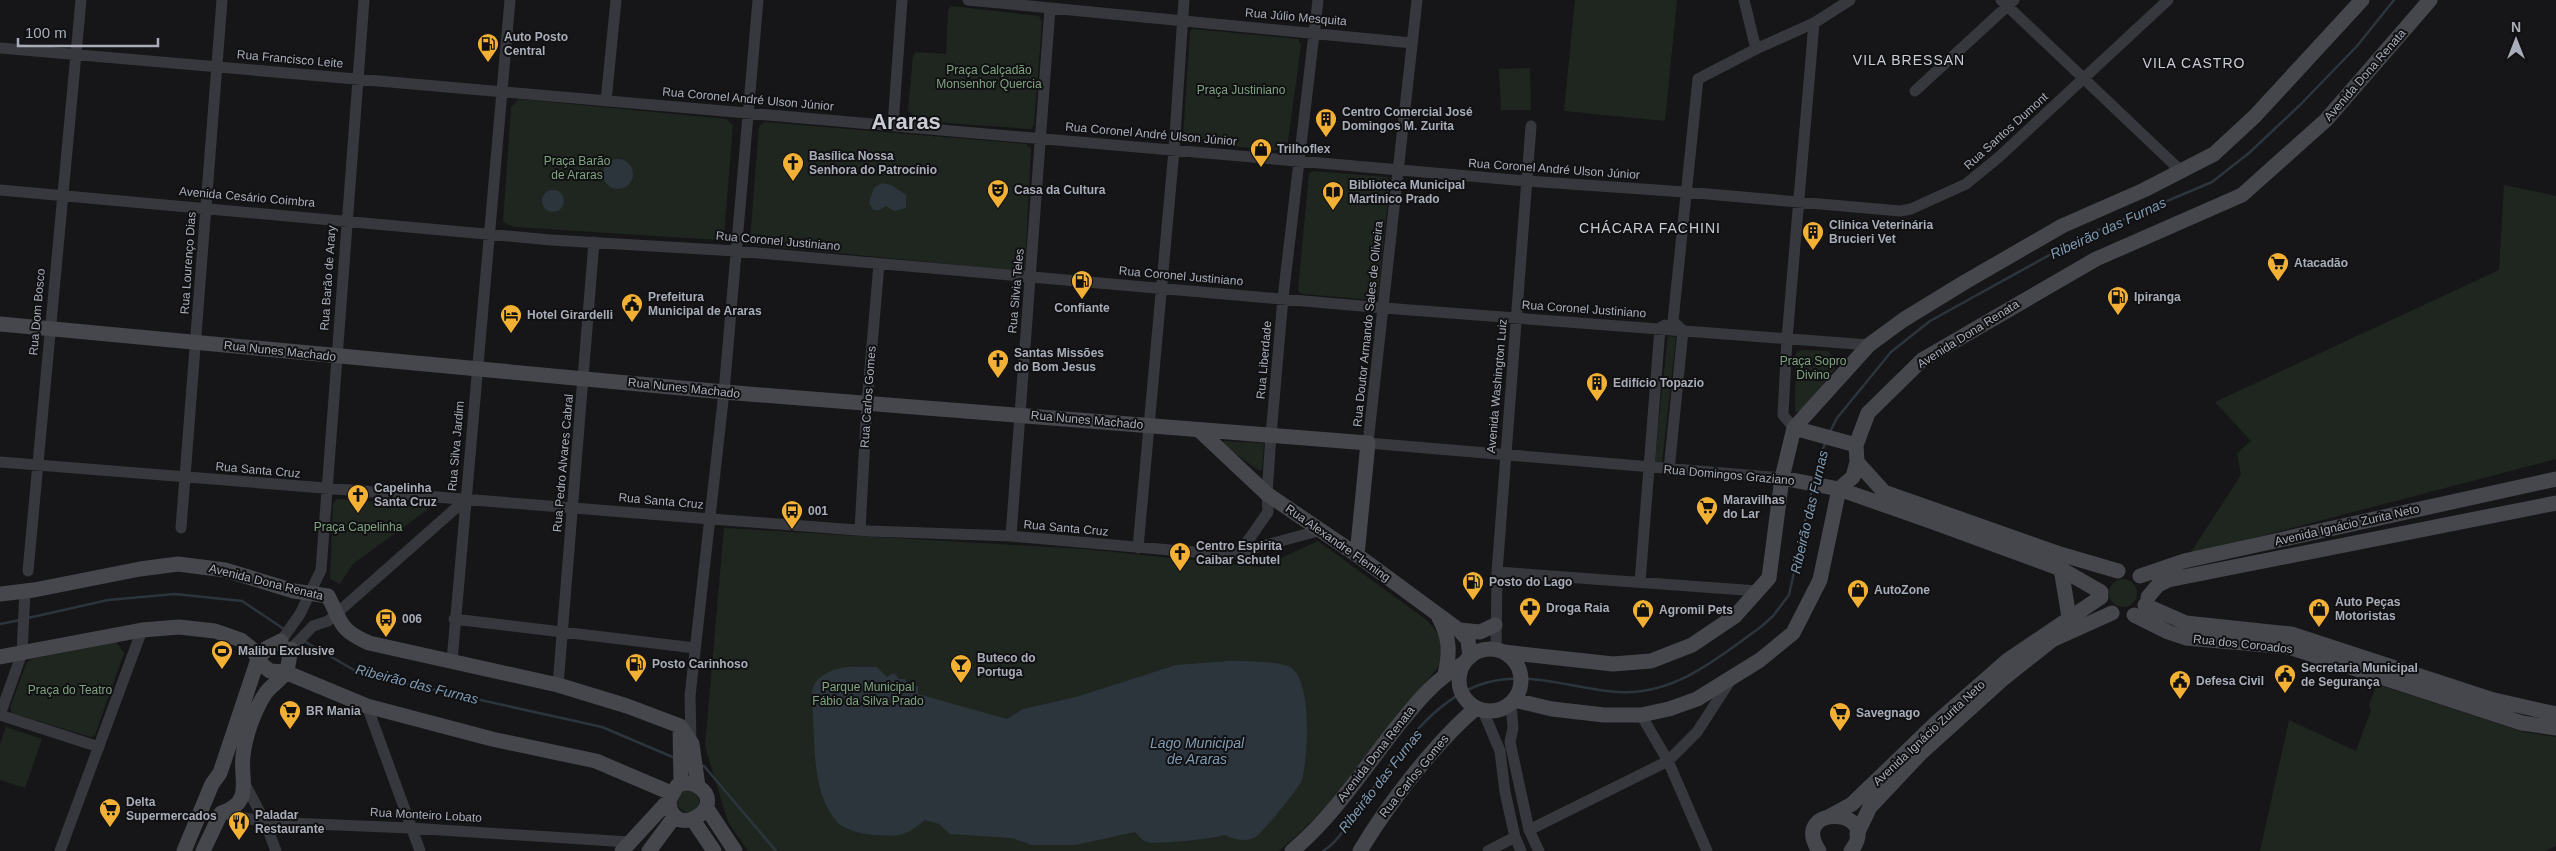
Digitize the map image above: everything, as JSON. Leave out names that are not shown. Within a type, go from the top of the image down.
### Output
[{"type":"main road","name":"Avenida Dona Renata","points":[[1515,699],[1552,709],[1604,715],[1641,715],[1669,709],[1697,699],[1730,681],[1760,660],[1793,633],[1820,580],[1839,489],[1853,477],[1856,462],[1856,445],[1868,413],[1922,360],[2096,258],[2242,195],[2326,120],[2430,0]]},
{"type":"main road","points":[[1500,651],[1512,658],[1521,674],[1515,699],[1498,710],[1476,707],[1459,683],[1467,660],[1479,651],[1500,651],[1613,664],[1651,661],[1692,645],[1735,616],[1769,578],[1782,478],[1794,428],[1869,345],[1903,320],[1964,282],[2062,226],[2144,190],[2214,154],[2255,116],[2358,2]]},
{"type":"main road","name":"Rua Nunes Machado","points":[[0,324],[724,392],[1368,443]]},
{"type":"main road","points":[[1794,428],[1856,445]]},
{"type":"main road","name":"Rua Alexandre Fleming","points":[[1199,430],[1267,494],[1318,531],[1357,555],[1459,630],[1468,640],[1467,660]]},
{"type":"main road","points":[[1357,555],[1368,443]]},
{"type":"main road","points":[[1856,462],[1884,492],[2060,554],[2118,571],[2133,572],[2140,576],[2145,582],[2142,606],[2119,616],[2112,613],[2103,603],[2101,594],[2106,579],[2118,571]]},
{"type":"main road","name":"Rua Domingos Graziano","points":[[1782,478],[1839,489],[2061,569],[2101,594]]},
{"type":"main road","name":"Avenida Ignácio Zurita Neto","points":[[2140,576],[2184,562],[2553,478]]},
{"type":"main road","points":[[2441,525],[2439,515],[2448,502]]},
{"type":"main road","name":"Avenida Ignácio Zurita Neto","points":[[2142,606],[2158,585],[2168,580],[2556,503]]},
{"type":"main road","name":"Avenida Dona Renata","points":[[0,594],[178,564],[225,570],[294,591],[328,596],[337,613],[339,624],[354,637],[369,643],[558,686],[627,706],[680,726]]},
{"type":"main road","points":[[2061,569],[2070,617]]},
{"type":"main road","name":"Avenida Ignácio Zurita Neto","points":[[1814,846],[1818,823],[1852,804],[1937,722],[2008,660],[2101,594]]},
{"type":"main road","name":"Rua dos Coroados","points":[[2142,606],[2168,632],[2186,638],[2290,640],[2490,699],[2556,714]]},
{"type":"main road","name":"Avenida Ignácio Zurita Neto","points":[[1852,851],[1857,840],[1857,834],[1870,808],[1920,754],[2004,678],[2052,640],[2112,613]]},
{"type":"main road","points":[[1438,615],[1446,630],[1450,646],[1444,674]]},
{"type":"main road","points":[[1459,630],[1480,632],[1495,624]]},
{"type":"main road","points":[[0,657],[21,648],[142,630],[179,627],[228,634],[252,649],[258,659],[270,671],[286,672],[367,706],[492,739],[596,761],[673,792]]},
{"type":"main road","name":"Rua dos Coroados","points":[[2290,640],[2522,723],[2556,728]]},
{"type":"main road","points":[[184,851],[212,784],[220,773],[258,659],[267,648],[286,645],[286,672],[266,691],[257,706],[242,756],[245,784],[239,802],[233,809],[221,813],[203,851]]},
{"type":"main road","name":"Avenida Dona Renata","points":[[1292,851],[1321,823],[1419,699],[1444,674],[1467,660]]},
{"type":"main road","name":"Rua Carlos Gomes","points":[[1360,851],[1375,825],[1448,733],[1476,707]]},
{"type":"main road","points":[[680,726],[692,744],[698,786]]},
{"type":"main road","points":[[626,846],[673,792],[692,783],[698,786],[706,795],[706,808],[703,813],[693,820],[681,820],[669,806],[673,792],[680,726]]},
{"type":"main road","points":[[220,773],[239,777],[245,784]]},
{"type":"main road","points":[[208,797],[214,807],[221,813]]},
{"type":"main road","points":[[706,808],[735,851]]},
{"type":"main road","points":[[626,846],[651,848],[676,816]]},
{"type":"main road","points":[[1830,816],[1844,817],[1855,827],[1857,834]]},
{"type":"main road","points":[[693,820],[714,851]]},
{"type":"street","name":"Rua Dom Bosco","points":[[28,571],[81,0]]},
{"type":"street","name":"Rua Lourenço Dias","points":[[181,528],[222,0]]},
{"type":"street","name":"Rua Barão de Arary","points":[[286,645],[321,570],[364,0]]},
{"type":"street","points":[[490,234],[510,0]]},
{"type":"street","points":[[606,101],[616,0]]},
{"type":"street","points":[[692,744],[690,696],[724,392],[758,0]]},
{"type":"street","points":[[893,125],[902,0]]},
{"type":"street","name":"Rua Júlio Mesquita","points":[[968,0],[1054,5],[1183,21],[1412,43]]},
{"type":"street","points":[[1138,548],[1150,426],[1160,288],[1174,150],[1184,0]]},
{"type":"street","name":"Rua Liberdade","points":[[1240,552],[1268,512],[1267,494],[1271,435],[1284,298],[1298,161],[1318,0]]},
{"type":"street","name":"Rua Doutor Armando Sales de Oliveira","points":[[1368,443],[1417,0]]},
{"type":"street","points":[[1744,0],[1756,49]]},
{"type":"street","points":[[1673,321],[1698,79],[1756,49],[1814,23],[1850,0]]},
{"type":"street","name":"Rua Santos Dumont","points":[[1799,203],[1900,211],[1912,210],[1966,184],[2000,157],[2168,0]]},
{"type":"street","points":[[1916,90],[2007,2],[2082,80],[2181,171]]},
{"type":"street","name":"Rua Silvia Teles","points":[[1011,536],[1019,414],[1054,5]]},
{"type":"street","points":[[1794,428],[1783,415],[1787,339],[1814,23]]},
{"type":"street","name":"Rua Francisco Leite","points":[[0,48],[501,91]]},
{"type":"street","name":"Rua Coronel André Ulson Júnior","points":[[501,91],[748,114],[1799,203]]},
{"type":"street","name":"Avenida Washington Luiz","points":[[1500,651],[1495,624],[1497,572],[1531,126]]},
{"type":"street","name":"Avenida Cesário Coimbra","points":[[0,190],[62,194],[490,234]]},
{"type":"street","name":"Rua Coronel Justiniano","points":[[490,234],[736,251],[1384,308],[1869,345]]},
{"type":"street","name":"Rua Silva Jardim","points":[[452,661],[454,619],[490,234]]},
{"type":"street","name":"Rua Pedro Alvares Cabral","points":[[558,686],[594,242]]},
{"type":"street","name":"Rua Carlos Gomes","points":[[860,530],[867,403],[879,264]]},
{"type":"street","points":[[1640,582],[1660,328],[1673,321]]},
{"type":"street","points":[[1669,470],[1683,331],[1673,321]]},
{"type":"street","name":"Rua Domingos Graziano","points":[[1368,443],[1669,470],[1782,478]]},
{"type":"street","name":"Rua Santa Cruz","points":[[0,462],[327,490],[860,530],[1011,536],[1216,554],[1240,552],[1318,531]]},
{"type":"street","points":[[286,645],[313,626],[328,620],[337,613],[465,500]]},
{"type":"street","points":[[1497,572],[1758,591]]},
{"type":"street","points":[[25,591],[21,648],[0,715],[99,747]]},
{"type":"street","points":[[454,619],[695,648]]},
{"type":"street","points":[[60,851],[142,630]]},
{"type":"street","points":[[1529,830],[1668,762],[1697,732],[1730,681]]},
{"type":"street","points":[[680,726],[690,696]]},
{"type":"street","points":[[1515,699],[1510,742],[1529,830],[1539,851]]},
{"type":"street","points":[[367,706],[420,851]]},
{"type":"street","points":[[1476,707],[1500,751],[1505,792],[1515,837],[1521,851]]},
{"type":"street","points":[[1641,715],[1668,762],[1707,851]]},
{"type":"street","points":[[245,784],[265,822],[276,851]]},
{"type":"street","name":"Rua Monteiro Lobato","points":[[221,813],[265,822],[410,828],[626,846]]},
{"type":"street","points":[[1488,851],[1515,837]]},
{"type":"green space","points":[[1575,0],[1677,0],[1665,121],[1564,111]]},
{"type":"green space","name":"Praça Calçadão Monsenhor Quercia","points":[[951,6],[1039,16],[1042,22],[1034,125],[1031,129],[920,121],[908,111],[913,56],[916,52],[946,54],[948,10]]},
{"type":"green space","name":"Praça Justiniano","points":[[1193,29],[1298,39],[1301,45],[1288,142],[1283,151],[1189,142],[1183,136],[1190,32]]},
{"type":"green space","points":[[1530,68],[1531,110],[1501,110],[1499,69]]},
{"type":"green space","name":"Praça Barão de Araras","points":[[519,99],[726,119],[733,125],[724,235],[718,240],[514,227],[503,222],[511,107]]},
{"type":"green space","points":[[764,122],[1026,144],[1031,148],[1025,267],[1021,271],[755,245],[750,240],[759,127]]},
{"type":"green space","points":[[1314,171],[1387,177],[1390,181],[1378,296],[1374,300],[1302,294],[1298,291],[1309,173]]},
{"type":"green space","points":[[2504,185],[2556,196],[2556,459],[2189,555],[2241,475],[2237,453],[2251,441],[2215,402],[2499,270]]},
{"type":"green space","points":[[1668,336],[1676,337],[1662,463],[1654,462]]},
{"type":"green space","name":"Praça Sopro Divino","points":[[1801,350],[1829,351],[1834,361],[1835,369],[1801,412],[1795,412],[1796,353]]},
{"type":"green space","points":[[1223,441],[1264,443],[1262,470],[1258,470],[1223,445]]},
{"type":"green space","name":"Praça Capelinha","points":[[337,499],[427,505],[427,510],[353,564],[340,584],[330,579],[333,503]]},
{"type":"green space","name":"Parque Municipal Fábio da Silva Prado","points":[[724,528],[1084,549],[1261,567],[1318,541],[1428,621],[1440,636],[1445,655],[1438,667],[1343,787],[1302,831],[1279,851],[748,851],[728,822],[705,746]]},
{"type":"green space","points":[[2123,579],[2133,583],[2137,593],[2133,603],[2123,607],[2113,603],[2109,593],[2113,583]]},
{"type":"green space","name":"Praça do Teatro","points":[[116,642],[124,653],[95,735],[91,737],[12,713],[10,707],[27,662],[32,659]]},
{"type":"green space","points":[[2379,685],[2524,732],[2556,737],[2556,846],[2546,851],[2260,851],[2289,720],[2356,751],[2371,710],[2369,705],[2376,687]]},
{"type":"green space","points":[[6,727],[42,739],[25,788],[0,780],[0,744]]},
{"type":"green space","points":[[684,790],[692,790],[699,797],[699,805],[692,812],[684,812],[677,805],[677,797]]},
{"type":"water","points":[[618,159],[629,163],[633,174],[629,185],[618,189],[607,185],[603,174],[607,163]]},
{"type":"water","points":[[882,183],[891,185],[906,195],[906,208],[894,211],[886,206],[880,210],[873,210],[869,202],[874,188]]},
{"type":"water","points":[[553,190],[561,193],[564,201],[561,209],[553,212],[545,209],[542,201],[545,193]]},
{"type":"water","name":"Lago Municipal de Araras","points":[[1230,661],[1264,662],[1289,666],[1299,678],[1306,706],[1307,739],[1302,780],[1280,811],[1254,838],[1239,840],[1224,835],[1186,841],[1152,843],[1147,842],[1135,832],[1075,845],[1032,845],[1012,838],[950,834],[939,824],[925,820],[903,834],[892,836],[873,835],[857,832],[842,826],[830,812],[824,800],[815,758],[812,695],[817,680],[828,672],[849,667],[877,667],[887,677],[894,673],[899,679],[905,679],[909,686],[918,686],[918,694],[1007,719],[1023,709],[1076,697],[1176,665]]},
{"type":"waterway","name":"Ribeirão das Furnas","points":[[1830,432],[1837,418],[1891,352],[1930,321],[2082,237],[2212,182],[2249,153],[2300,105],[2357,46],[2394,0]]},
{"type":"waterway","name":"Ribeirão das Furnas","points":[[1815,479],[1820,455],[1826,442]]},
{"type":"waterway","name":"Ribeirão das Furnas","points":[[1323,851],[1342,833],[1382,775],[1410,739],[1441,707],[1459,694],[1496,680],[1514,678],[1548,681],[1618,692],[1639,692],[1659,688],[1677,681],[1713,662],[1762,626],[1773,616],[1789,595],[1812,490]]},
{"type":"waterway","name":"Ribeirão das Furnas","points":[[28,618],[108,600],[175,594],[242,601],[284,629]]},
{"type":"waterway","name":"Ribeirão das Furnas","points":[[0,624],[20,620]]},
{"type":"waterway","name":"Ribeirão das Furnas","points":[[304,641],[359,673],[602,727],[675,758]]},
{"type":"waterway","name":"Ribeirão das Furnas","points":[[700,765],[704,766],[776,851]]},
{"type":"place","name":"Auto Posto Central","points":[[488,63]]},
{"type":"place","name":"Centro Comercial José Domingos M. Zurita","points":[[1326,138]]},
{"type":"place","name":"Trilhoflex","points":[[1261,168]]},
{"type":"place","name":"Basílica Nossa Senhora do Patrocínio","points":[[793,182]]},
{"type":"place","name":"Casa da Cultura","points":[[998,209]]},
{"type":"place","name":"Biblioteca Municipal Martinico Prado","points":[[1333,211]]},
{"type":"place","name":"Clinica Veterinária Brucieri Vet","points":[[1813,251]]},
{"type":"place","name":"Atacadão","points":[[2278,282]]},
{"type":"place","name":"Confiante","points":[[1082,300]]},
{"type":"place","name":"Ipiranga","points":[[2118,316]]},
{"type":"place","name":"Prefeitura Municipal de Araras","points":[[632,323]]},
{"type":"place","name":"Hotel Girardelli","points":[[511,334]]},
{"type":"place","name":"Santas Missões do Bom Jesus","points":[[998,379]]},
{"type":"place","name":"Edifício Topazio","points":[[1597,402]]},
{"type":"place","name":"Capelinha Santa Cruz","points":[[358,514]]},
{"type":"place","name":"Maravilhas do Lar","points":[[1707,526]]},
{"type":"place","name":"001","points":[[792,530]]},
{"type":"place","name":"Centro Espirita Caibar Schutel","points":[[1180,572]]},
{"type":"place","name":"Posto do Lago","points":[[1473,601]]},
{"type":"place","name":"AutoZone","points":[[1858,609]]},
{"type":"place","name":"Droga Raia","points":[[1530,627]]},
{"type":"place","name":"Auto Peças Motoristas","points":[[2319,628]]},
{"type":"place","name":"Agromil Pets","points":[[1643,629]]},
{"type":"place","name":"006","points":[[386,638]]},
{"type":"place","name":"Malibu Exclusive","points":[[222,670]]},
{"type":"place","name":"Posto Carinhoso","points":[[636,683]]},
{"type":"place","name":"Buteco do Portuga","points":[[961,684]]},
{"type":"place","name":"Secretaria Municipal de Segurança","points":[[2285,694]]},
{"type":"place","name":"Defesa Civil","points":[[2180,700]]},
{"type":"place","name":"BR Mania","points":[[290,730]]},
{"type":"place","name":"Savegnago","points":[[1840,732]]},
{"type":"place","name":"Delta Supermercados","points":[[110,828]]},
{"type":"place","name":"Paladar Restaurante","points":[[239,841]]},
{"type":"district","name":"VILA BRESSAN","points":[[1909,60]]},
{"type":"district","name":"VILA CASTRO","points":[[2194,63]]},
{"type":"district","name":"Araras","points":[[906,121]]},
{"type":"district","name":"CHÁCARA FACHINI","points":[[1650,228]]}]
